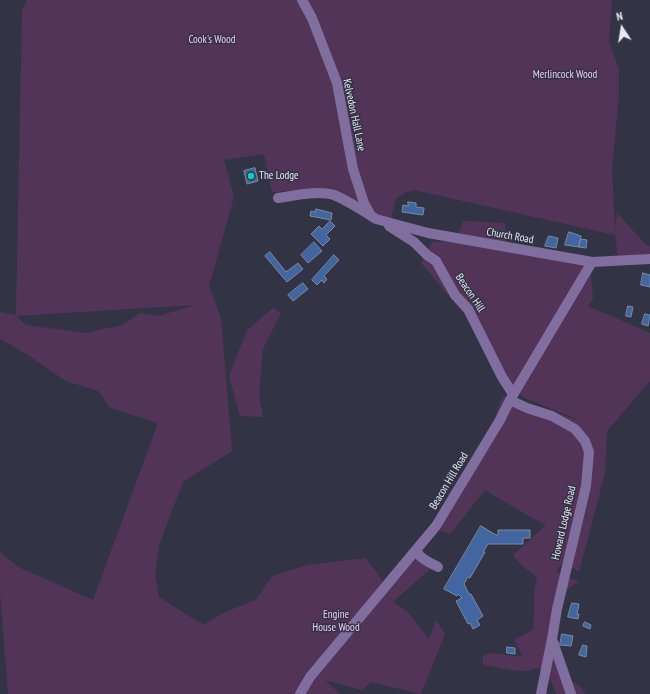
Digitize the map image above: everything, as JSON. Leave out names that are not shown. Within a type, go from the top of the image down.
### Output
[{"type":"street","name":"Kelvedon Hall Lane","points":[[302,0],[312,18],[337,83],[353,169],[364,203],[370,214]]},
{"type":"street","name":"Church Road","points":[[278,198],[319,194],[333,195],[376,218],[428,234],[592,262],[650,259]]},
{"type":"street","name":"Beacon Hill","points":[[386,222],[414,242],[436,261],[455,295],[468,309],[512,397]]},
{"type":"street","name":"Beacon Hill Road","points":[[300,694],[310,677],[436,526],[592,262]]},
{"type":"street","name":"Howard Lodge Road","points":[[512,397],[527,408],[552,416],[575,429],[585,441],[589,452],[586,486],[557,609],[552,640],[571,694]]},
{"type":"street","points":[[416,550],[419,555],[438,567]]},
{"type":"street","points":[[541,694],[552,640]]},
{"type":"green space","points":[[27,0],[612,0],[609,41],[619,69],[619,95],[612,168],[615,231],[617,213],[646,245],[650,246],[650,261],[618,257],[615,235],[414,190],[404,193],[396,199],[390,222],[330,188],[272,192],[264,154],[224,160],[234,197],[209,286],[221,318],[232,451],[183,482],[159,545],[155,575],[159,597],[203,625],[225,612],[256,600],[272,576],[308,565],[366,558],[383,581],[434,520],[493,421],[503,396],[581,421],[525,398],[512,388],[461,310],[421,263],[432,242],[456,241],[463,221],[505,223],[506,243],[589,256],[593,299],[588,306],[650,333],[650,381],[607,431],[605,473],[579,572],[564,561],[556,571],[579,582],[570,587],[562,596],[551,632],[571,680],[582,688],[585,694],[557,694],[547,675],[538,668],[527,671],[518,671],[483,664],[483,656],[492,653],[523,657],[514,639],[533,629],[534,592],[537,577],[522,566],[513,555],[546,525],[485,490],[450,534],[436,529],[417,556],[430,569],[393,602],[407,611],[429,639],[436,620],[445,634],[421,694],[371,682],[362,690],[325,680],[340,694],[8,694],[0,593],[0,552],[18,567],[93,600],[158,423],[110,408],[98,391],[66,381],[25,353],[0,339],[0,312],[16,315],[22,10]],"holes":[[[195,305],[159,316],[140,313],[122,325],[86,333],[26,325],[16,316]]]},
{"type":"green space","points":[[273,308],[281,313],[263,349],[259,395],[263,417],[240,416],[229,376],[247,330]]},
{"type":"building","name":"The Lodge","points":[[255,168],[258,181],[247,184],[244,171]]},
{"type":"building","points":[[408,202],[416,203],[416,207],[424,208],[423,215],[402,212],[403,205],[408,206]]},
{"type":"building","points":[[316,209],[332,213],[331,220],[310,216],[311,211],[315,212]]},
{"type":"building","points":[[330,221],[335,226],[326,235],[330,239],[323,246],[311,234],[319,226],[322,229]]},
{"type":"building","points":[[569,232],[581,236],[579,247],[565,245]]},
{"type":"building","points":[[549,236],[558,238],[556,248],[545,246]]},
{"type":"building","points":[[581,239],[587,240],[586,248],[579,247]]},
{"type":"building","points":[[314,242],[322,251],[308,263],[301,255]]},
{"type":"building","points":[[270,252],[286,272],[298,263],[303,269],[287,282],[265,256]]},
{"type":"building","points":[[334,255],[339,260],[324,276],[327,279],[324,283],[322,280],[317,285],[312,280]]},
{"type":"building","points":[[643,273],[650,275],[650,287],[641,285]]},
{"type":"building","points":[[303,283],[308,289],[293,301],[288,295]]},
{"type":"building","points":[[628,306],[633,307],[631,317],[626,316]]},
{"type":"building","points":[[645,314],[650,315],[648,326],[642,324]]},
{"type":"building","points":[[481,526],[496,535],[498,535],[498,530],[530,530],[530,538],[523,538],[523,544],[488,544],[470,578],[468,577],[464,584],[483,616],[477,620],[480,625],[473,629],[470,623],[468,624],[456,601],[462,598],[458,594],[457,596],[444,589]]},
{"type":"building","points":[[572,603],[579,604],[577,614],[579,614],[578,619],[568,617]]},
{"type":"building","points":[[585,622],[591,625],[590,629],[583,626]]},
{"type":"building","points":[[562,634],[573,636],[571,646],[560,645]]},
{"type":"building","points":[[583,645],[587,646],[586,657],[579,655]]},
{"type":"building","points":[[507,647],[515,648],[515,654],[507,653]]},
{"type":"place","name":"The Lodge","points":[[251,176]]},
{"type":"park label","name":"Cook's Wood","points":[[212,40]]},
{"type":"park label","name":"Merlincock Wood","points":[[565,75]]},
{"type":"park label","name":"Engine House Wood","points":[[336,621]]}]
